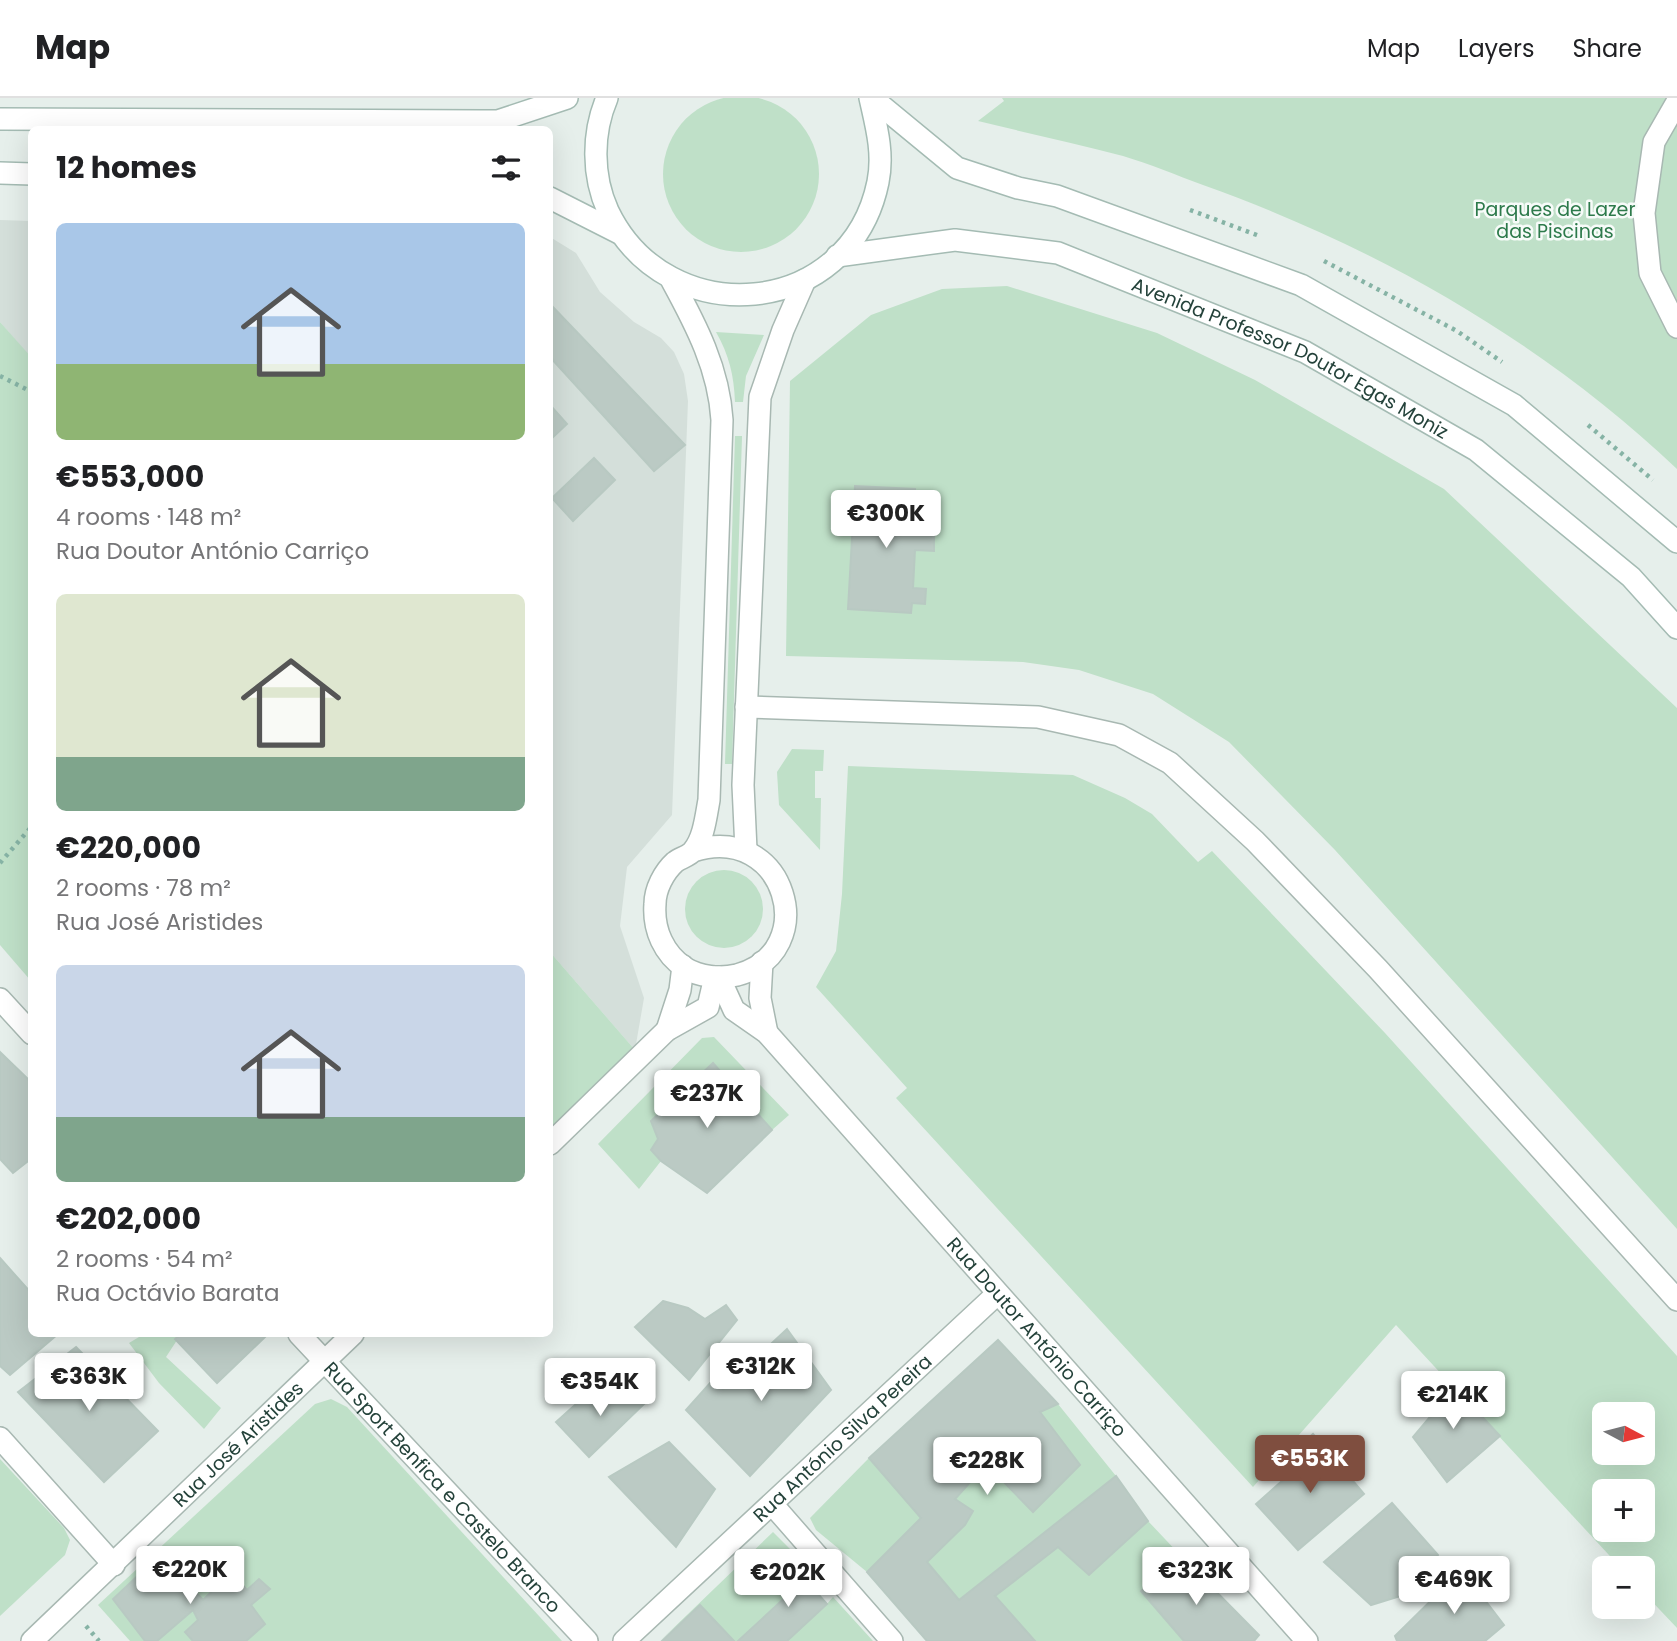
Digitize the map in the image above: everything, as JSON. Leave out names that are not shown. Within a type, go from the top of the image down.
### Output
[{"type":"street","points":[[0,119],[498,121],[567,98]]},
{"type":"street","points":[[607,98],[600,114],[595,156],[602,197],[619,233],[652,268],[672,281],[694,290],[741,297],[776,291],[805,280],[837,257],[863,222],[878,181],[880,138],[871,98]]},
{"type":"street","points":[[871,98],[957,168],[1018,188],[1057,196],[1301,285],[1514,405],[1677,542]]},
{"type":"street","points":[[1677,102],[1654,142],[1644,213],[1650,273],[1677,327]]},
{"type":"street","points":[[0,173],[28,174]]},
{"type":"street","points":[[553,200],[619,233]]},
{"type":"street","name":"Avenida Professor Doutor Egas Moniz","points":[[837,257],[955,240],[1058,253],[1305,352],[1476,450],[1631,577],[1677,628]]},
{"type":"street","points":[[746,850],[743,790],[760,397],[783,330],[805,280]]},
{"type":"street","points":[[672,281],[696,325],[720,389],[722,420],[709,800],[703,829],[693,850]]},
{"type":"street","points":[[746,707],[1038,717],[1119,735],[1171,763],[1255,841],[1378,970],[1677,1300]]},
{"type":"street","points":[[720,845],[746,850],[763,860],[775,875],[783,892],[784,930],[775,948],[762,962],[746,972],[717,977],[683,966],[672,957],[661,940],[654,921],[654,901],[661,880],[674,863],[693,850],[720,845]]},
{"type":"street","points":[[762,962],[760,998],[767,1033]]},
{"type":"street","points":[[667,1030],[680,989],[683,966]]},
{"type":"street","points":[[553,1141],[667,1030],[708,1007],[717,977]]},
{"type":"street","name":"Rua Doutor António Carriço","points":[[717,977],[734,1010],[767,1033],[1307,1641]]},
{"type":"street","points":[[0,999],[28,1030]]},
{"type":"street","name":"Rua António Silva Pereira","points":[[624,1641],[997,1294]]},
{"type":"street","name":"Rua Sport Benfica e Castelo Branco","points":[[302,1337],[587,1641]]},
{"type":"street","name":"Rua José Aristides","points":[[32,1641],[350,1337]]},
{"type":"street","points":[[0,1438],[114,1565]]},
{"type":"street","points":[[772,1504],[892,1641]]},
{"type":"path","points":[[0,376],[28,390]]},
{"type":"path","points":[[0,863],[28,831]]},
{"type":"shaded area","points":[[0,220],[28,221],[28,355],[0,322]]},
{"type":"shaded area","points":[[553,239],[576,253],[600,292],[634,322],[661,338],[674,352],[684,374],[688,401],[672,815],[627,867],[620,926],[644,998],[635,1050],[553,955]]},
{"type":"green space","points":[[741,96],[771,102],[796,119],[813,144],[819,174],[813,204],[796,229],[771,246],[741,252],[711,246],[686,229],[669,204],[663,174],[669,144],[686,119],[711,102]]},
{"type":"green space","name":"Parques de Lazer das Piscinas","points":[[1002,98],[1677,98],[1677,469],[1570,379],[1514,339],[1394,268],[1268,210],[1143,162],[978,121],[1004,101]]},
{"type":"green space","points":[[1007,286],[1157,333],[1255,380],[1444,489],[1677,708],[1677,1229],[1335,850],[1229,742],[1153,694],[1079,670],[1023,662],[786,656],[790,381],[871,315],[942,289]]},
{"type":"green space","points":[[0,322],[28,354],[28,978],[0,945]]},
{"type":"green space","points":[[716,332],[764,335],[746,376],[743,402],[735,402],[730,366]]},
{"type":"green space","points":[[735,436],[742,436],[732,764],[725,764]]},
{"type":"green space","points":[[792,749],[824,750],[823,771],[815,771],[815,798],[821,798],[820,850],[779,805],[777,772]]},
{"type":"green space","points":[[848,766],[1073,775],[1125,798],[1152,814],[1198,862],[1212,851],[1385,1033],[1677,1356],[1677,1628],[1655,1605],[1655,1556],[1610,1556],[1597,1542],[1655,1542],[1655,1479],[1592,1479],[1592,1537],[1396,1325],[1253,1487],[896,1098],[907,1088],[816,987],[836,951],[842,894]]},
{"type":"green space","points":[[724,870],[739,873],[756,887],[763,909],[760,924],[746,941],[724,948],[709,945],[692,931],[685,909],[688,894],[702,877]]},
{"type":"green space","points":[[553,955],[635,1050],[553,1125]]},
{"type":"green space","points":[[714,1037],[789,1115],[772,1130],[658,1139],[651,1150],[661,1161],[639,1189],[598,1144],[702,1038]]},
{"type":"green space","points":[[139,1337],[179,1337],[166,1357],[221,1408],[204,1429],[159,1383],[129,1343]]},
{"type":"green space","points":[[331,1399],[347,1407],[562,1641],[130,1641],[98,1605],[315,1404]]},
{"type":"green space","points":[[1058,1404],[1116,1476],[959,1600],[927,1562],[965,1525],[973,1511],[955,1499],[981,1470],[997,1475],[1080,1465],[1040,1412]]},
{"type":"green space","points":[[869,1458],[921,1518],[867,1572],[816,1530],[810,1518]]},
{"type":"green space","points":[[0,1459],[64,1528],[70,1540],[65,1555],[0,1616]]},
{"type":"green space","points":[[1148,1521],[1182,1557],[1141,1591],[1184,1641],[1035,1641],[995,1596],[1058,1547],[1089,1575]]},
{"type":"green space","points":[[773,1532],[795,1554],[773,1575],[790,1593],[738,1641],[734,1641],[700,1605],[660,1641]]},
{"type":"green space","points":[[833,1597],[873,1641],[787,1641],[827,1604]]},
{"type":"building","points":[[553,307],[685,445],[654,471],[553,360]]},
{"type":"building","points":[[553,408],[567,424],[553,437]]},
{"type":"building","points":[[594,458],[615,480],[573,521],[553,497]]},
{"type":"building","points":[[855,486],[915,489],[914,512],[928,512],[927,533],[934,534],[934,551],[915,550],[913,588],[926,589],[925,604],[912,603],[911,613],[848,609]]},
{"type":"building","points":[[0,1052],[28,1079],[28,1161],[13,1173],[0,1159]]},
{"type":"building","points":[[713,1063],[772,1130],[707,1193],[661,1161],[651,1150],[658,1139],[651,1121]]},
{"type":"building","points":[[0,1258],[28,1290],[28,1337],[54,1337],[10,1375],[0,1366]]},
{"type":"building","points":[[663,1301],[688,1308],[705,1319],[726,1305],[737,1320],[689,1380],[635,1327]]},
{"type":"building","points":[[787,1329],[831,1390],[750,1476],[686,1410],[711,1382],[723,1389]]},
{"type":"building","points":[[177,1337],[265,1337],[217,1383],[175,1339]]},
{"type":"building","points":[[998,1340],[1058,1404],[1040,1412],[1080,1465],[1033,1512],[997,1475],[981,1470],[955,1499],[973,1511],[965,1525],[927,1562],[959,1600],[1116,1476],[1148,1521],[1089,1575],[1058,1547],[995,1596],[1035,1641],[927,1641],[867,1572],[921,1518],[869,1458]]},
{"type":"building","points":[[76,1347],[158,1431],[104,1482],[18,1392]]},
{"type":"building","points":[[1446,1378],[1500,1436],[1447,1482],[1413,1437],[1435,1411],[1421,1396]]},
{"type":"building","points":[[624,1381],[645,1403],[589,1457],[556,1422],[584,1397],[596,1409]]},
{"type":"building","points":[[1313,1434],[1364,1494],[1298,1550],[1256,1504],[1301,1464],[1293,1452]]},
{"type":"building","points":[[669,1442],[715,1489],[676,1547],[609,1477]]},
{"type":"building","points":[[1392,1503],[1438,1555],[1400,1596],[1371,1605],[1324,1562]]},
{"type":"building","points":[[161,1554],[203,1600],[231,1573],[247,1590],[259,1579],[270,1589],[251,1605],[265,1624],[246,1641],[193,1641],[185,1632],[198,1620],[193,1610],[157,1641],[145,1641],[113,1599]]},
{"type":"building","points":[[1182,1557],[1259,1635],[1254,1641],[1184,1641],[1141,1591]]},
{"type":"building","points":[[788,1561],[827,1604],[787,1641],[738,1641],[790,1593],[773,1575]]},
{"type":"building","points":[[1462,1570],[1504,1625],[1485,1641],[1397,1641],[1395,1636]]},
{"type":"building","points":[[700,1605],[734,1641],[662,1641]]}]
